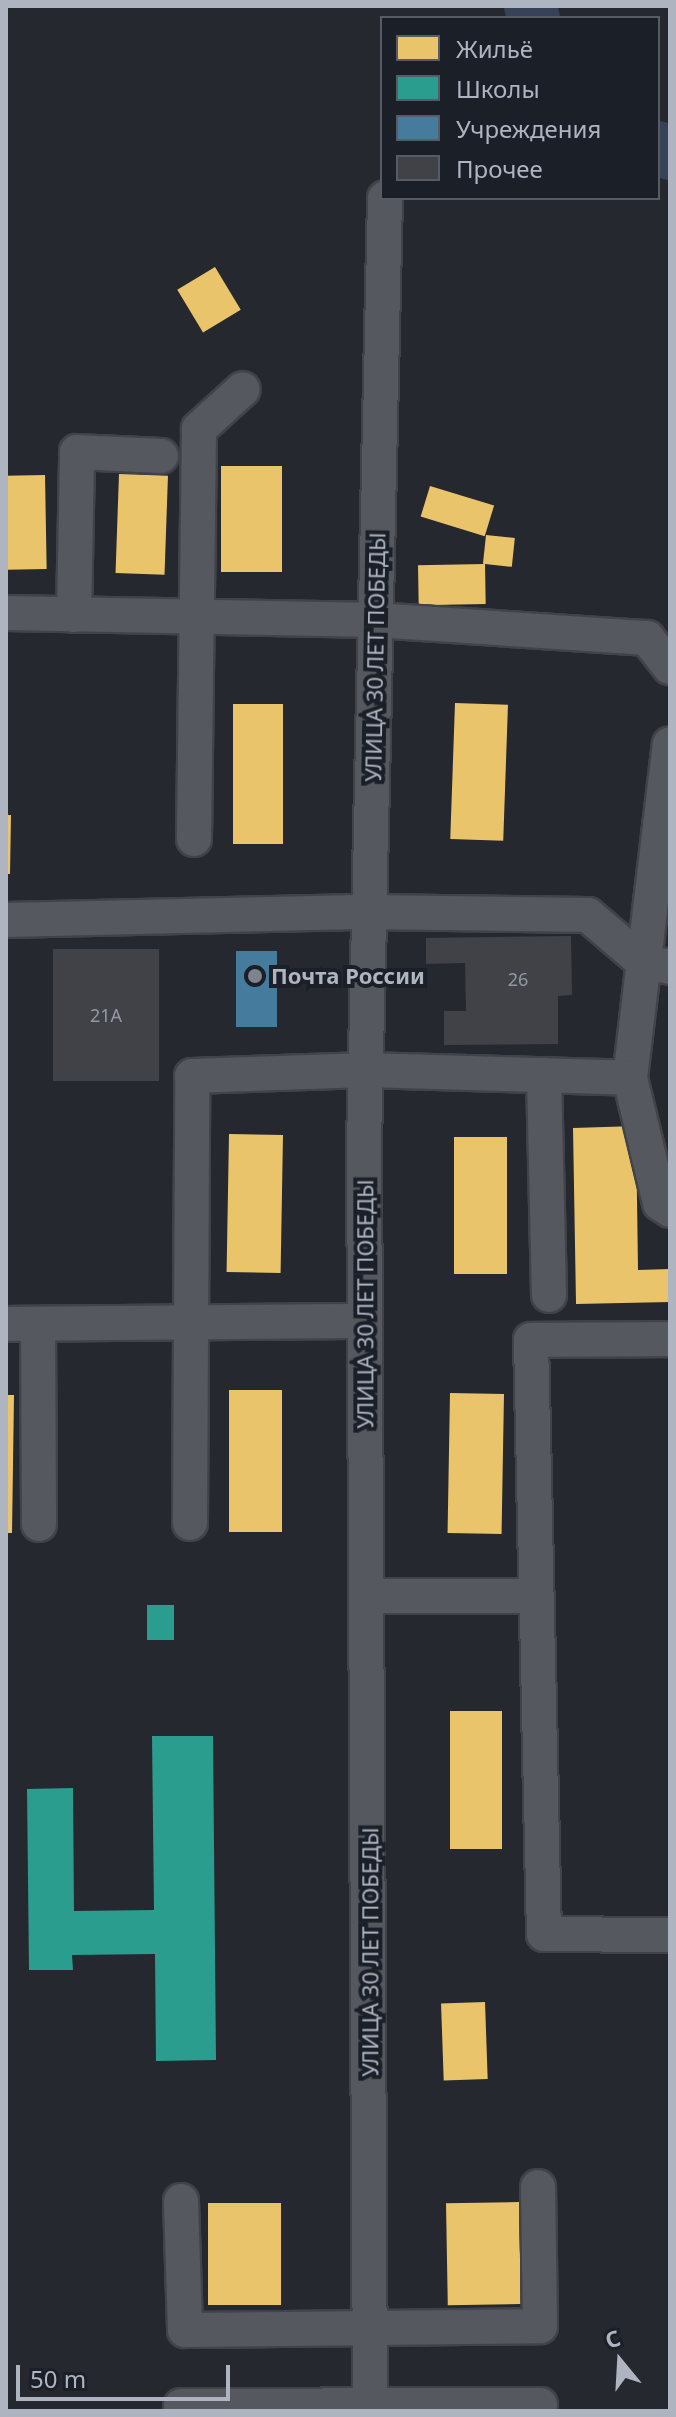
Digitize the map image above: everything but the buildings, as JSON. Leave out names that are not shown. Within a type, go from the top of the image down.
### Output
[{"type":"street","name":"УЛИЦА 30 ЛЕТ ПОБЕДЫ","points":[[370,2410],[366,1070],[385,200]]},
{"type":"street","points":[[194,839],[199,429],[243,389]]},
{"type":"street","points":[[74,615],[77,452],[161,456]]},
{"type":"street","points":[[6,613],[375,620],[647,638],[670,667]]},
{"type":"street","points":[[670,744],[656,964],[630,1078],[660,1203],[670,1210]]},
{"type":"street","points":[[6,920],[369,912],[588,915],[656,964]]},
{"type":"street","points":[[190,1523],[192,1076],[366,1070],[630,1078]]},
{"type":"street","points":[[544,1075],[549,1295]]},
{"type":"street","points":[[39,1524],[22,1324],[365,1321]]},
{"type":"street","points":[[670,1339],[531,1340],[544,1934],[670,1935]]},
{"type":"street","points":[[368,1596],[536,1596]]},
{"type":"street","points":[[181,2201],[185,2330],[540,2326],[538,2187]]},
{"type":"street","points":[[181,2406],[370,2410],[540,2405]]},
{"type":"waterway","points":[[530,6],[533,16]]},
{"type":"waterway","points":[[660,148],[670,154]]},
{"type":"place","name":"Почта России","points":[[255,976]]}]
